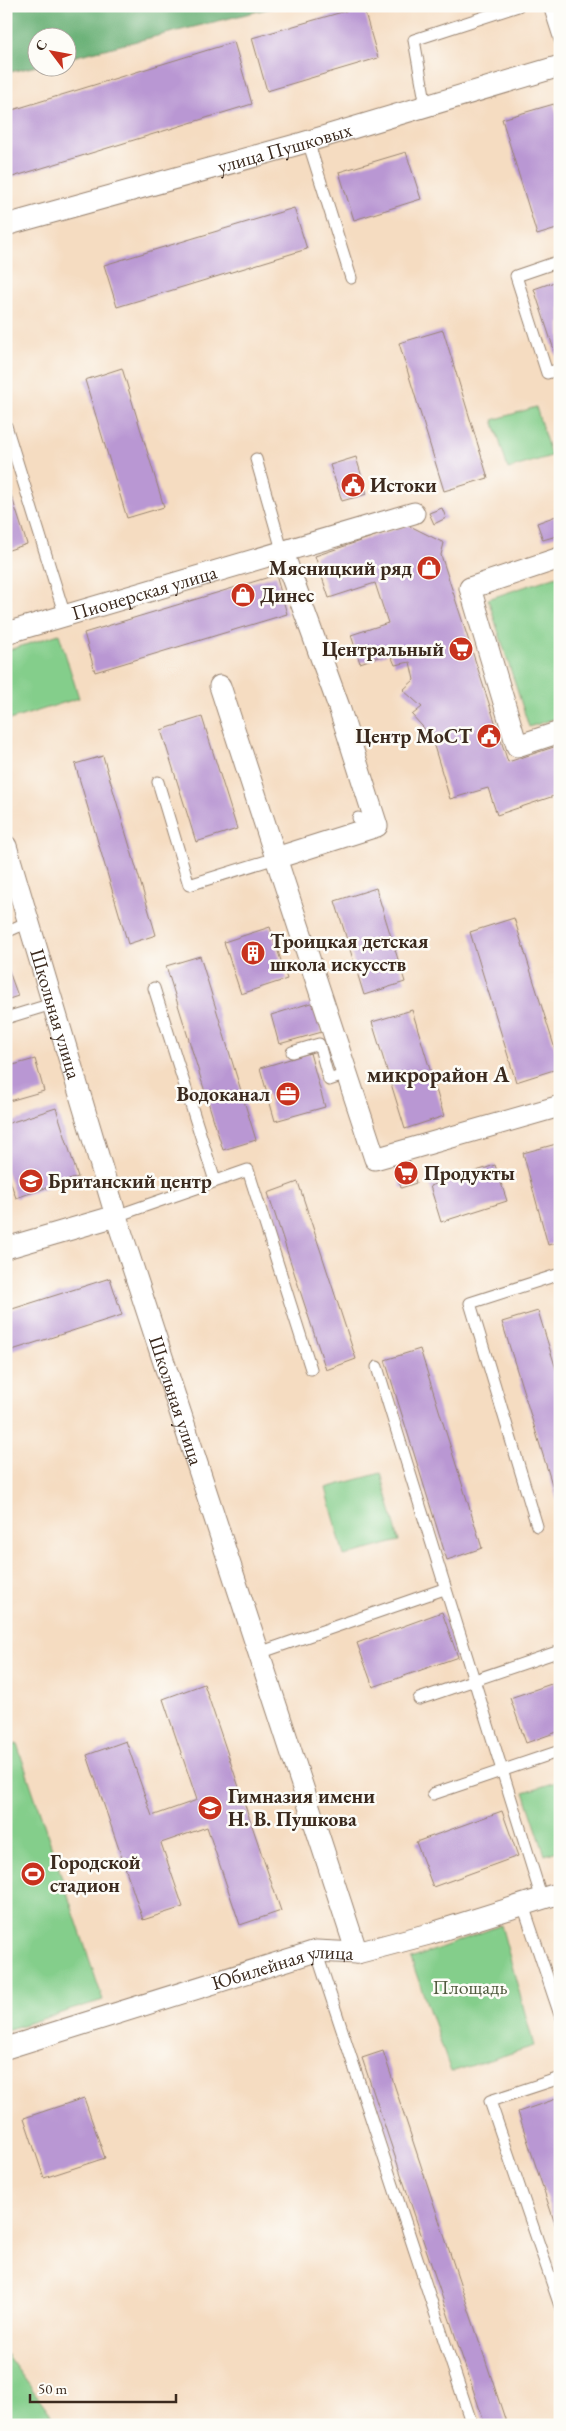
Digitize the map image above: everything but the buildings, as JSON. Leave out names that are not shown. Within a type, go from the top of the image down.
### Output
[{"type":"street","name":"улица Пушковых","points":[[6,225],[308,141],[560,66]]},
{"type":"street","name":"Пионерская улица","points":[[6,633],[282,550],[414,513]]},
{"type":"street","points":[[276,858],[378,826],[339,707],[282,550]]},
{"type":"street","points":[[560,558],[470,588],[517,746],[560,732]]},
{"type":"street","points":[[220,686],[375,1159],[560,1106]]},
{"type":"street","name":"Школьная улица","points":[[6,846],[116,1216],[357,1953]]},
{"type":"street","points":[[6,1248],[116,1216]]},
{"type":"street","name":"Юбилейная улица","points":[[6,2048],[316,1951],[357,1953],[542,1899]]},
{"type":"lane","points":[[426,106],[414,40],[518,6]]},
{"type":"lane","points":[[549,6],[560,40]]},
{"type":"lane","points":[[308,141],[351,278]]},
{"type":"lane","points":[[560,261],[516,276],[547,373],[560,369]]},
{"type":"lane","points":[[6,426],[65,616]]},
{"type":"lane","points":[[256,459],[282,550]]},
{"type":"lane","points":[[158,782],[189,884],[276,858]]},
{"type":"lane","points":[[358,818],[378,826]]},
{"type":"lane","points":[[6,932],[28,922]]},
{"type":"lane","points":[[154,988],[214,1182]]},
{"type":"lane","points":[[6,1018],[52,1004]]},
{"type":"lane","points":[[292,1052],[318,1044],[329,1080],[347,1074]]},
{"type":"lane","points":[[116,1216],[248,1170],[312,1370]]},
{"type":"lane","points":[[538,1526],[470,1303],[560,1274]]},
{"type":"lane","points":[[376,1367],[542,1899],[560,2015]]},
{"type":"lane","points":[[259,1653],[444,1589]]},
{"type":"lane","points":[[419,1699],[560,1651]]},
{"type":"lane","points":[[433,1794],[560,1751]]},
{"type":"lane","points":[[316,1951],[472,2425]]},
{"type":"lane","points":[[560,2078],[490,2100],[560,2306]]},
{"type":"green space","points":[[6,6],[275,6],[78,56],[78,28],[28,28],[28,68],[6,73]]},
{"type":"green space","points":[[536,407],[551,456],[508,469],[493,420]]},
{"type":"green space","points":[[560,575],[560,717],[529,727],[488,599]]},
{"type":"green space","points":[[59,634],[79,698],[6,721],[6,651]]},
{"type":"green space","points":[[381,1473],[399,1541],[344,1556],[326,1488]]},
{"type":"green space","name":"Городской стадион","points":[[17,1744],[103,2000],[6,2030],[6,1747]]},
{"type":"green space","points":[[560,1781],[560,1850],[545,1855],[524,1792]]},
{"type":"green space","name":"Площадь","points":[[501,1925],[534,2046],[451,2072],[411,1959]]},
{"type":"green space","points":[[6,2354],[59,2425],[6,2425]]},
{"type":"place","name":"Истоки","points":[[353,485]]},
{"type":"place","name":"Мясницкий ряд","points":[[429,568]]},
{"type":"place","name":"Динес","points":[[243,595]]},
{"type":"place","name":"Центральный","points":[[461,649]]},
{"type":"place","name":"Центр МоСТ","points":[[489,736]]},
{"type":"place","name":"Троицкая детская школа искусств","points":[[253,953]]},
{"type":"place","name":"Водоканал","points":[[288,1094]]},
{"type":"place","name":"Продукты","points":[[406,1173]]},
{"type":"place","name":"Британский центр","points":[[31,1181]]},
{"type":"place","name":"Гимназия имени Н. В. Пушкова","points":[[210,1808]]},
{"type":"place","name":"Городской стадион","points":[[33,1874]]},
{"type":"district","name":"микрорайон А","points":[[438,1074]]}]
